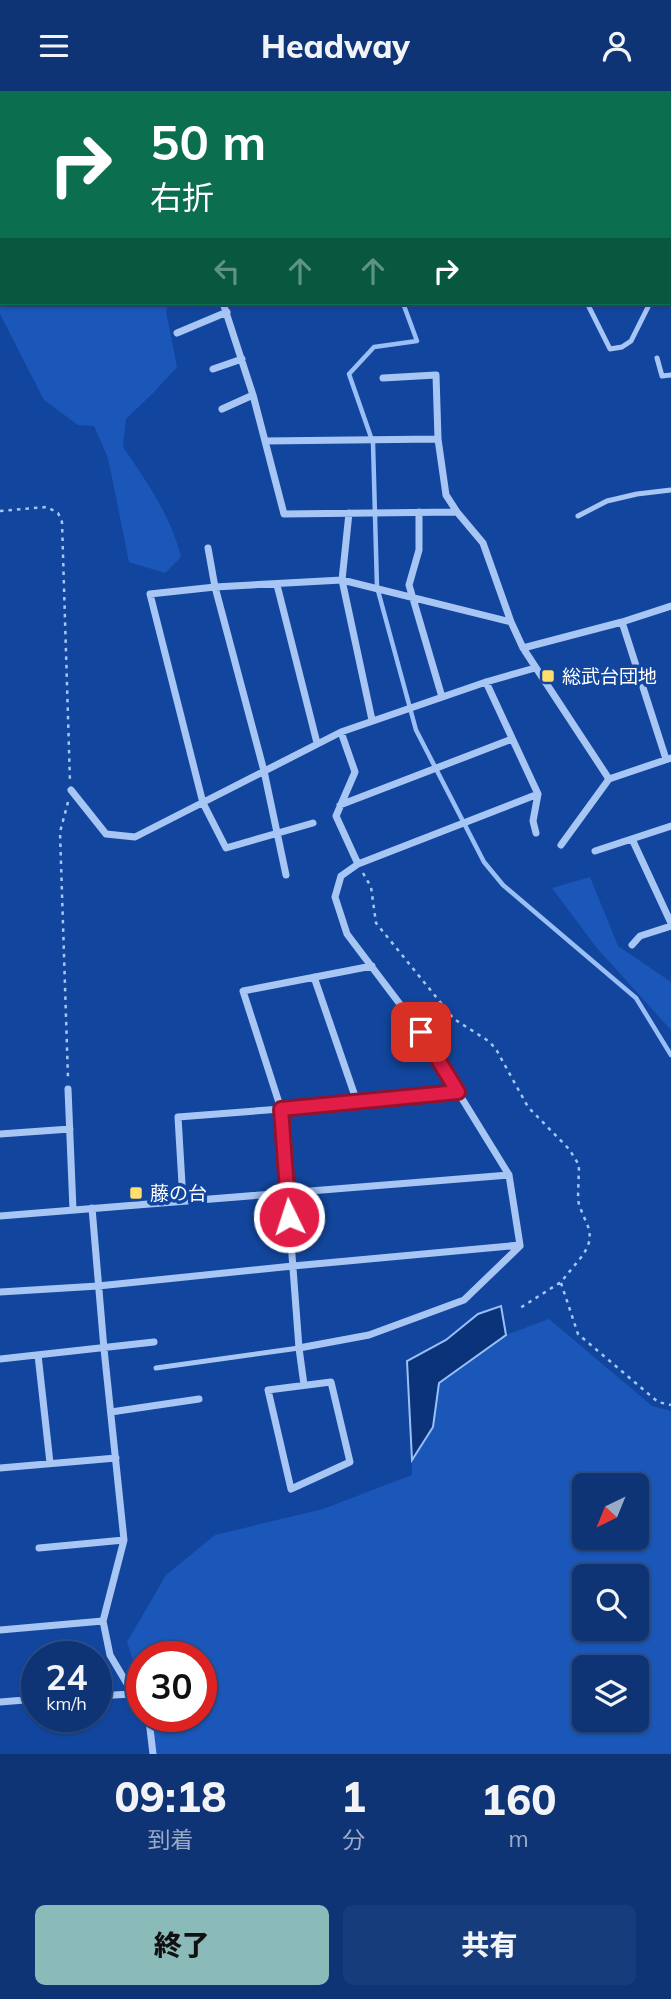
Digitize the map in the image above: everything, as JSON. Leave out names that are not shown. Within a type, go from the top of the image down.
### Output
[{"type":"street","points":[[224,305],[253,395],[284,514],[457,512]]},
{"type":"street","points":[[177,333],[227,312]]},
{"type":"street","points":[[213,369],[242,359]]},
{"type":"street","points":[[383,378],[436,375],[439,439],[446,495],[483,543],[523,648],[609,779]]},
{"type":"street","points":[[222,409],[253,395]]},
{"type":"street","points":[[265,441],[439,439]]},
{"type":"street","points":[[419,512],[419,550],[409,585],[442,697]]},
{"type":"street","points":[[349,513],[342,580],[372,720]]},
{"type":"street","points":[[208,548],[215,587],[264,771],[286,875]]},
{"type":"street","points":[[313,823],[226,848],[203,803],[150,594],[215,587],[342,580],[511,622]]},
{"type":"street","points":[[277,585],[317,743]]},
{"type":"street","points":[[523,648],[671,606]]},
{"type":"street","points":[[561,845],[609,779],[669,758],[622,622]]},
{"type":"street","points":[[71,790],[106,834],[135,837],[341,732],[485,682],[535,668]]},
{"type":"street","points":[[485,682],[538,794],[533,821],[536,834]]},
{"type":"street","points":[[341,732],[355,772],[336,816],[358,864]]},
{"type":"street","points":[[340,805],[512,739]]},
{"type":"street","points":[[520,1245],[509,1175],[421,1032],[347,934],[335,897],[341,876],[358,864],[538,794]]},
{"type":"street","points":[[595,851],[671,826]]},
{"type":"street","points":[[632,839],[671,924],[639,936],[632,944]]},
{"type":"street","points":[[304,1385],[281,1109],[243,991],[372,966]]},
{"type":"street","points":[[314,977],[357,1102]]},
{"type":"street","points":[[68,1089],[73,1210]]},
{"type":"street","points":[[183,1201],[178,1117],[458,1092]]},
{"type":"street","points":[[0,1134],[70,1129]]},
{"type":"street","points":[[0,1216],[509,1175]]},
{"type":"street","points":[[92,1208],[124,1541],[103,1621],[110,1655],[126,1683]]},
{"type":"street","points":[[0,1292],[98,1286],[520,1245]]},
{"type":"street","points":[[299,1348],[369,1335],[464,1300],[520,1245]]},
{"type":"street","points":[[0,1359],[154,1342]]},
{"type":"street","points":[[38,1355],[50,1463]]},
{"type":"street","points":[[331,1382],[350,1462],[292,1489],[268,1390],[304,1385],[331,1382]]},
{"type":"street","points":[[111,1412],[199,1399]]},
{"type":"street","points":[[0,1468],[116,1458]]},
{"type":"street","points":[[39,1548],[124,1541]]},
{"type":"street","points":[[0,1630],[103,1621]]},
{"type":"street","points":[[0,1702],[21,1700]]},
{"type":"street","points":[[150,1732],[153,1754]]},
{"type":"lane","points":[[588,305],[610,349],[622,347],[631,341],[649,305]]},
{"type":"lane","points":[[657,358],[662,376],[671,375]]},
{"type":"lane","points":[[578,516],[607,502],[637,494],[671,490]]},
{"type":"lane","points":[[156,1368],[299,1348]]},
{"type":"path","points":[[0,511],[47,507],[58,513],[62,522],[71,790],[60,832],[68,1089]]},
{"type":"path","points":[[358,864],[371,887],[376,923],[453,1019],[490,1042],[528,1107],[569,1149],[579,1165],[579,1205],[590,1238],[583,1255],[561,1282],[517,1310]]},
{"type":"path","points":[[561,1282],[578,1334],[658,1402],[671,1405]]},
{"type":"shaded area","points":[[0,305],[168,305],[166,312],[177,367],[126,419],[123,447],[157,500],[177,542],[181,557],[165,573],[129,562],[108,458],[94,426],[78,425],[44,400],[0,314]]},
{"type":"shaded area","points":[[590,877],[618,946],[671,982],[671,1030],[596,947],[552,888]]},
{"type":"shaded area","points":[[501,1306],[506,1335],[439,1383],[433,1427],[412,1460],[407,1361],[446,1340],[478,1314]]},
{"type":"shaded area","points":[[549,1319],[652,1406],[671,1411],[671,1754],[156,1754],[152,1732],[217,1732],[217,1641],[128,1641],[166,1575],[215,1535],[323,1509],[412,1475],[412,1460],[433,1427],[439,1383],[506,1335]]},
{"type":"waterway","points":[[404,305],[417,341],[374,347],[349,374],[373,443],[377,587],[416,730],[484,862],[503,885],[636,998],[671,1055]]},
{"type":"place","name":"総武台団地","points":[[548,676]]},
{"type":"place","name":"藤の台","points":[[136,1193]]},
{"type":"route","points":[[289,1217],[281,1109],[458,1092],[421,1032]]}]
